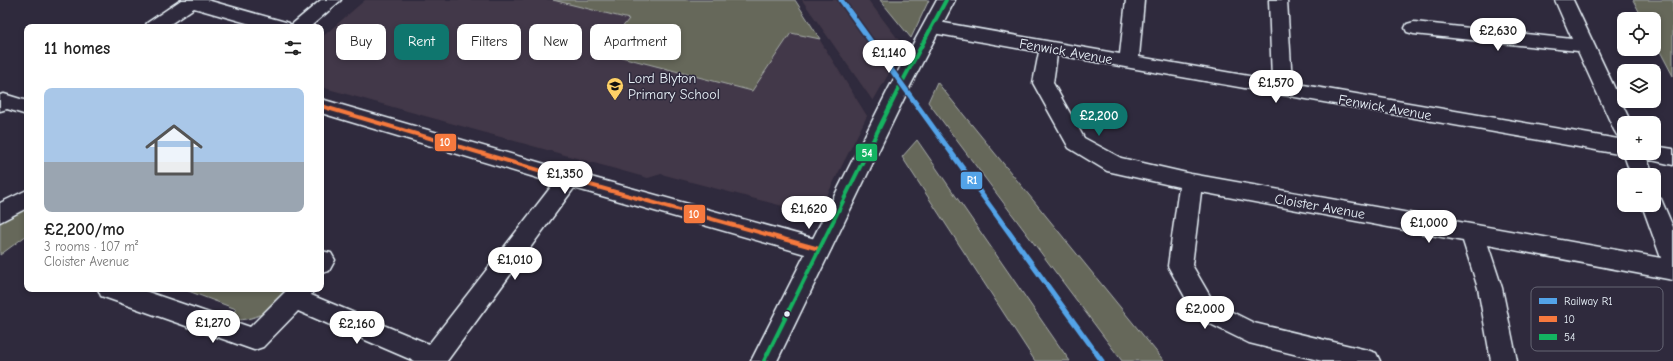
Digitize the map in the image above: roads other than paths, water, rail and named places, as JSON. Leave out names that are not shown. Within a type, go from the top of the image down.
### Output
[{"type":"street","points":[[303,24],[332,0]]},
{"type":"street","points":[[764,361],[920,48],[933,27],[946,0]]},
{"type":"street","points":[[1129,62],[1135,0]]},
{"type":"street","points":[[1278,0],[1282,89]]},
{"type":"street","points":[[1564,0],[1618,116]]},
{"type":"street","points":[[158,24],[192,1],[272,24]]},
{"type":"street","name":"Fenwick Avenue","points":[[933,27],[1617,147]]},
{"type":"street","points":[[1414,28],[1585,46]]},
{"type":"street","name":"Cloister Avenue","points":[[1049,48],[1043,83],[1076,143],[1115,165],[1191,182],[1673,270]]},
{"type":"street","points":[[0,104],[4,101],[24,107]]},
{"type":"street","points":[[324,107],[569,179],[819,249]]},
{"type":"street","points":[[1661,155],[1673,157]]},
{"type":"street","points":[[119,292],[254,339],[299,294],[433,359],[569,179]]},
{"type":"street","points":[[1191,182],[1180,266],[1205,310],[1249,332],[1367,361]]},
{"type":"street","points":[[0,213],[24,200]]},
{"type":"street","points":[[1657,212],[1673,258]]},
{"type":"street","points":[[1473,234],[1490,288],[1504,361]]},
{"type":"rail line","name":"R1","points":[[841,0],[1102,361]]},
{"type":"place","name":"Lord Blyton Primary School","points":[[615,101]]}]
